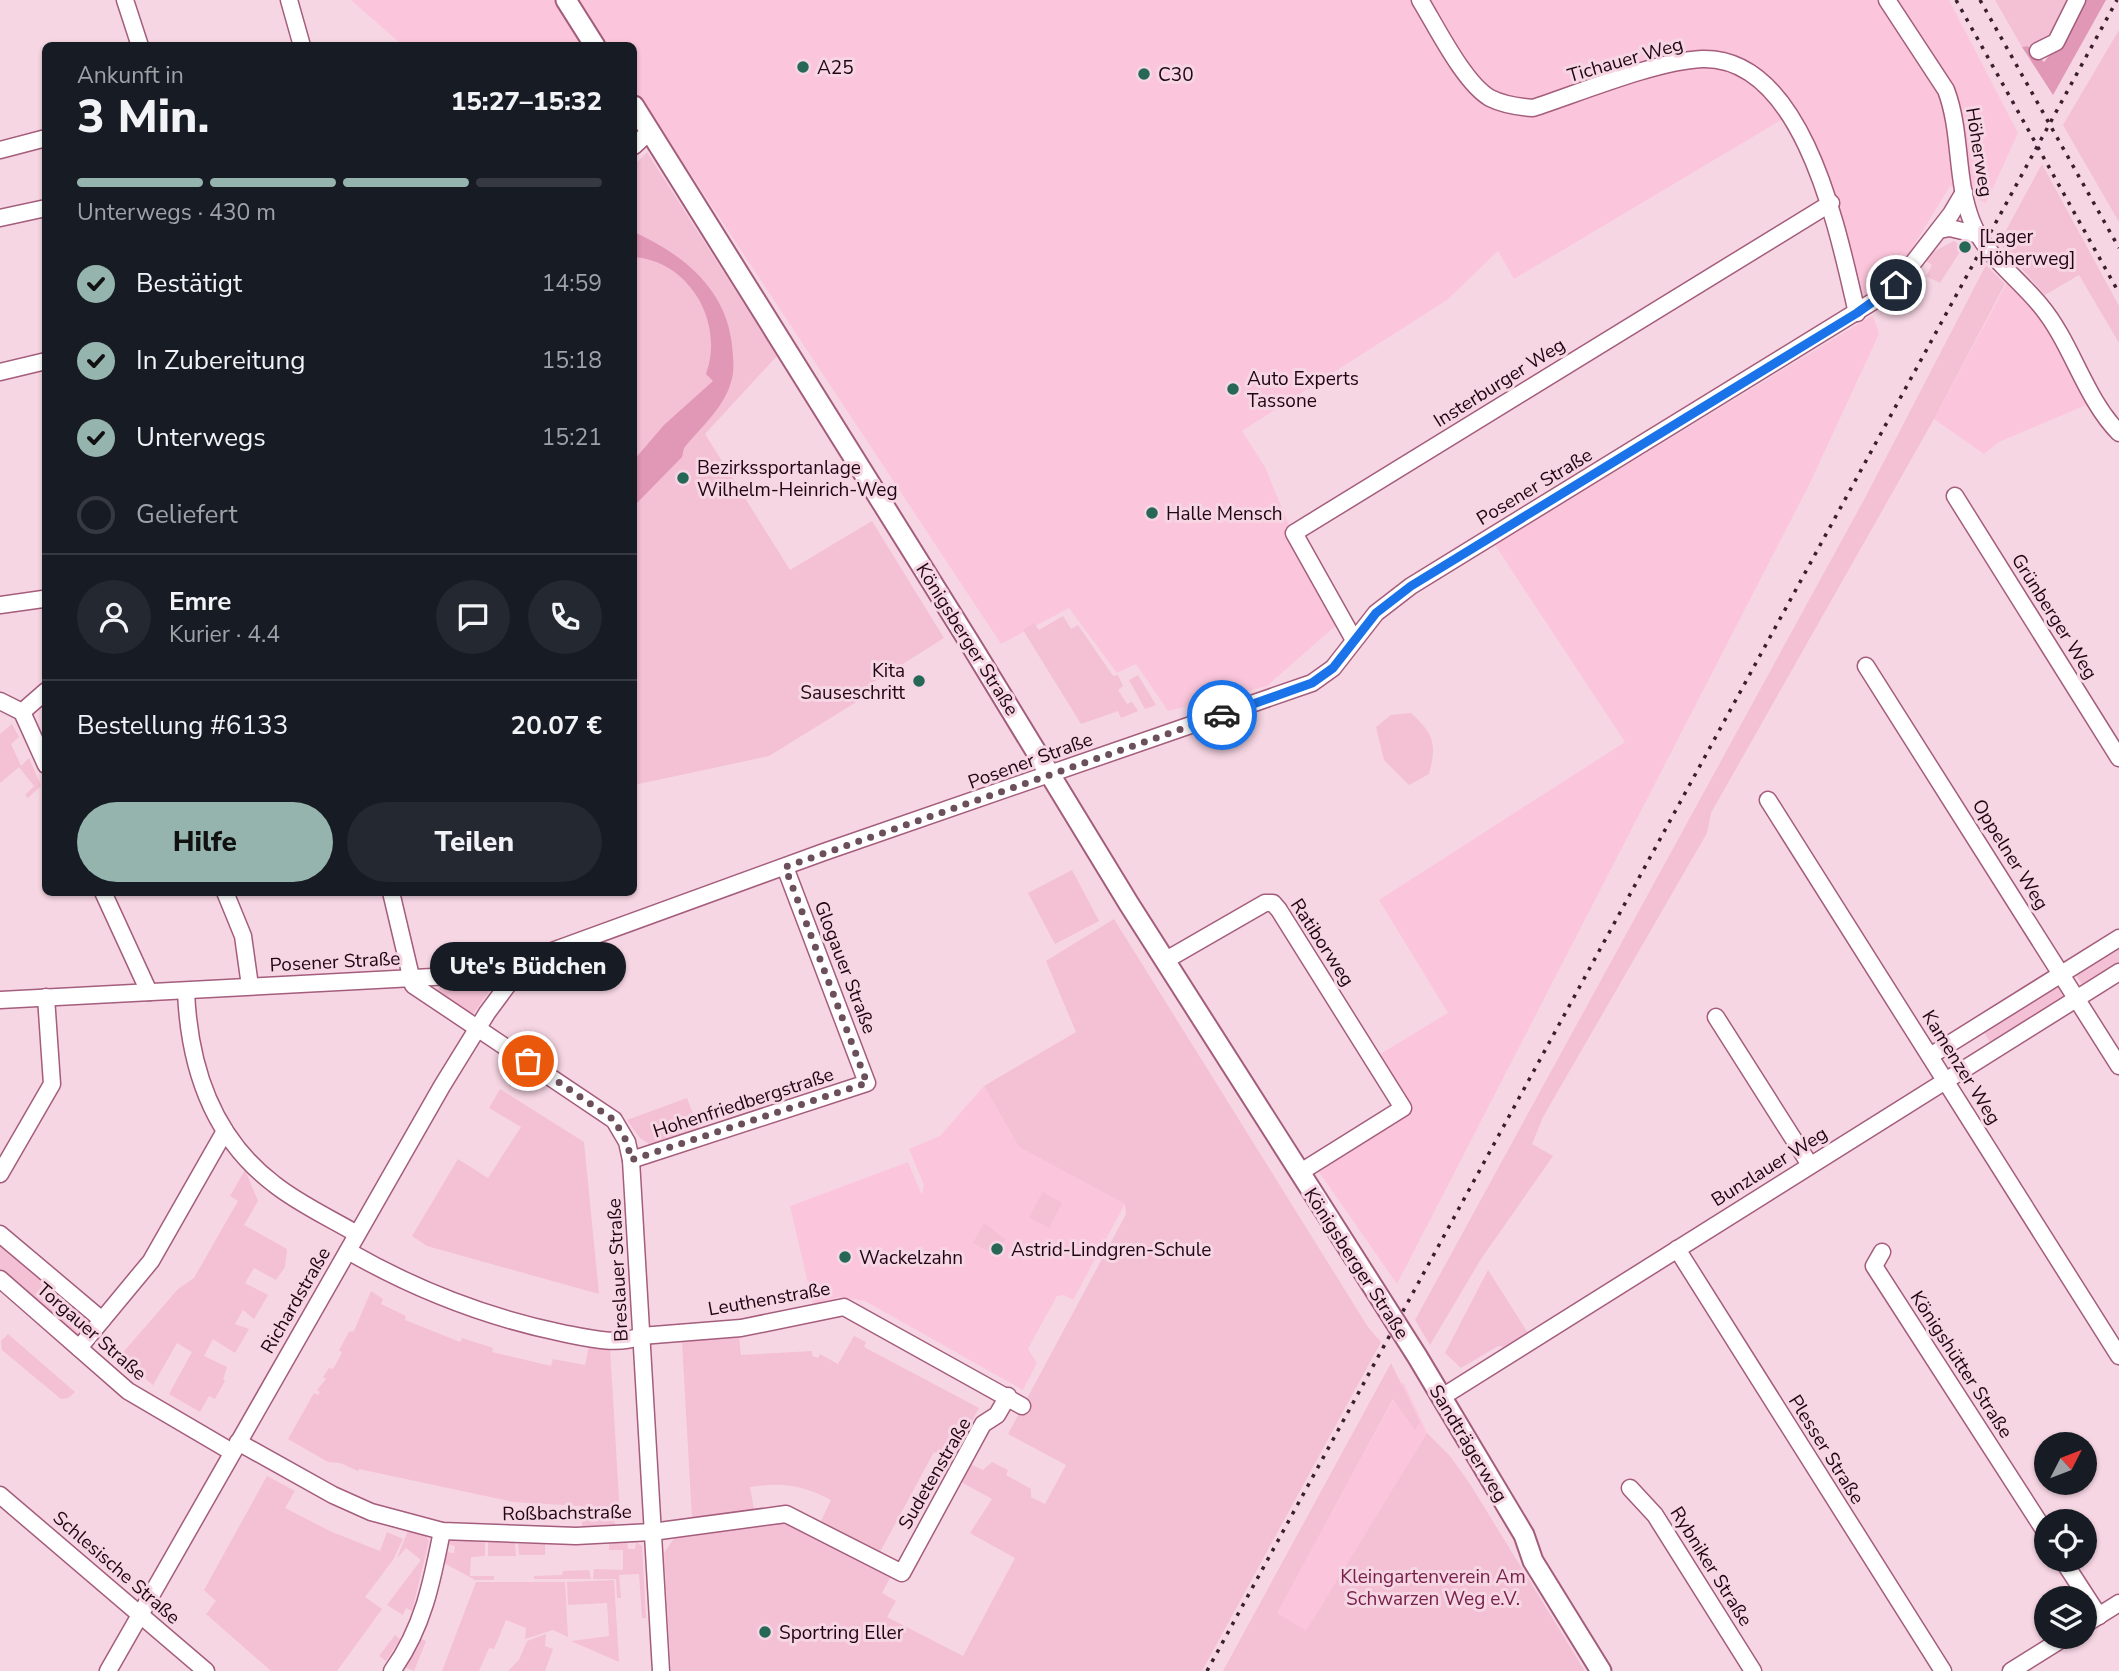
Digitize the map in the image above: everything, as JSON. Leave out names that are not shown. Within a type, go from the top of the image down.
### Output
[{"type":"main road","points":[[566,0],[592,42]]},
{"type":"main road","name":"Königsberger Straße","points":[[637,111],[1299,1173],[1414,1352]]},
{"type":"main road","name":"Sandträgerweg","points":[[1414,1352],[1524,1535],[1533,1561],[1601,1671]]},
{"type":"main road","name":"Sandträgerweg","points":[[1524,1535],[1542,1553],[1615,1671]]},
{"type":"street","points":[[125,0],[139,42]]},
{"type":"street","points":[[289,0],[301,42]]},
{"type":"street","name":"Tichauer Weg","points":[[1420,0],[1463,68],[1482,91],[1507,104],[1533,108],[1690,60],[1718,60],[1745,69],[1781,100],[1831,203],[1857,313]]},
{"type":"street","name":"Höherweg","points":[[1887,0],[1946,90],[1952,105],[1964,192],[1981,239]]},
{"type":"street","points":[[2038,51],[2056,43],[2077,0]]},
{"type":"street","points":[[637,143],[649,132]]},
{"type":"street","points":[[0,150],[42,139]]},
{"type":"street","name":"Posener Straße","points":[[0,1000],[489,974],[785,867],[1312,683],[1333,668],[1376,613],[1411,586],[1857,313],[1896,285],[1939,230],[1964,192]]},
{"type":"street","name":"Insterburger Weg","points":[[1354,640],[1294,533],[1831,203]]},
{"type":"street","points":[[0,218],[42,209]]},
{"type":"street","points":[[1939,230],[1950,228],[1981,239],[2051,320],[2104,414],[2119,433]]},
{"type":"street","points":[[0,372],[42,362]]},
{"type":"street","name":"Grünberger Weg","points":[[1955,496],[2119,758]]},
{"type":"street","points":[[0,605],[42,599]]},
{"type":"street","name":"Oppelner Weg","points":[[1866,666],[2119,1066]]},
{"type":"street","points":[[22,712],[42,694]]},
{"type":"street","points":[[0,701],[22,712],[42,756]]},
{"type":"street","name":"Kamenzer Weg","points":[[1769,800],[2119,1356]]},
{"type":"street","name":"Glogauer Straße","points":[[785,867],[867,1083]]},
{"type":"street","points":[[105,896],[149,992]]},
{"type":"street","points":[[227,896],[243,936],[250,986]]},
{"type":"street","points":[[392,896],[402,931],[409,979]]},
{"type":"street","name":"Ratiborweg","points":[[1166,960],[1265,902],[1273,903],[1403,1108]]},
{"type":"street","points":[[1930,1056],[2119,938]]},
{"type":"street","name":"Richardstraße","points":[[108,1671],[357,1234],[478,1028],[519,968],[531,957]]},
{"type":"street","name":"Bunzlauer Weg","points":[[1442,1397],[2119,972]]},
{"type":"street","name":"Breslauer Straße","points":[[409,979],[418,990],[614,1120],[627,1142],[631,1160],[661,1671]]},
{"type":"street","points":[[186,991],[192,1057],[225,1131],[274,1185],[357,1234]]},
{"type":"street","points":[[0,1174],[52,1084],[46,998]]},
{"type":"street","points":[[1716,1017],[1810,1165]]},
{"type":"street","name":"Hohenfriedbergstraße","points":[[631,1160],[867,1083]]},
{"type":"street","name":"Königsberger Straße","points":[[1299,1173],[1403,1108]]},
{"type":"street","points":[[79,1348],[151,1261],[225,1131]]},
{"type":"street","name":"Torgauer Straße","points":[[0,1234],[103,1320]]},
{"type":"street","name":"Plesser Straße","points":[[1676,1249],[1943,1671]]},
{"type":"street","name":"Leuthenstraße","points":[[348,1251],[400,1280],[486,1315],[588,1339],[629,1341],[641,1336],[738,1329],[844,1307],[1022,1406]]},
{"type":"street","name":"Königshütter Straße","points":[[1882,1252],[1874,1266],[2034,1515]]},
{"type":"street","name":"Torgauer Straße","points":[[0,1279],[144,1402],[235,1447]]},
{"type":"street","name":"Sudetenstraße","points":[[902,1573],[983,1424],[997,1415],[1008,1396]]},
{"type":"street","name":"Roßbachstraße","points":[[235,1447],[362,1508],[442,1531],[563,1536],[652,1532],[786,1514],[902,1573]]},
{"type":"street","name":"Rybniker Straße","points":[[1630,1488],[1655,1515],[1753,1671]]},
{"type":"street","name":"Schlesische Straße","points":[[0,1494],[206,1671]]},
{"type":"street","points":[[392,1671],[419,1627],[430,1594],[442,1531]]},
{"type":"street","points":[[2070,1572],[2099,1616],[2119,1603]]},
{"type":"street","points":[[2011,1671],[2046,1649]]},
{"type":"shaded area","points":[[351,0],[1949,0],[2018,133],[1986,203],[1950,186],[1894,278],[1858,300],[1822,200],[1783,119],[1514,279],[1498,251],[1447,300],[1242,431],[1265,467],[1293,535],[1341,621],[1267,686],[1168,711],[1136,664],[1117,673],[1069,608],[1001,644],[655,120],[637,137],[637,42],[399,42]]},
{"type":"shaded area","points":[[2079,0],[2106,0],[2053,95],[2022,47],[2028,46],[2044,62],[2059,43]]},
{"type":"shaded area","points":[[637,234],[685,262],[711,290],[728,325],[733,373],[723,400],[684,448],[682,457],[637,503],[637,456],[664,425],[713,381],[706,374],[711,354],[711,334],[698,298],[686,282],[654,261],[637,258]]},
{"type":"shaded area","points":[[2009,279],[2038,309],[2093,402],[1999,442],[1984,454],[1934,419]]},
{"type":"shaded area","points":[[1873,315],[1879,334],[1809,485],[1397,1284],[1312,1162],[1410,1104],[1380,1054],[1448,1013],[1379,900],[1625,742],[1495,545]]},
{"type":"shaded area","name":"Astrid-Lindgren-Schule","points":[[984,1086],[1019,1147],[1125,1204],[1073,1300],[1064,1295],[1057,1296],[1031,1343],[1028,1349],[1037,1363],[1023,1390],[865,1301],[839,1297],[813,1305],[790,1206],[908,1162],[922,1195],[924,1185],[909,1149],[940,1136]]},
{"type":"shaded area","points":[[1403,1382],[1427,1433],[1306,1632],[1276,1613]]},
{"type":"green space","points":[[1995,0],[2072,0],[2054,40],[2022,47]]},
{"type":"green space","points":[[2119,30],[2119,222],[2063,125]]},
{"type":"green space","name":"Bezirkssportanlage Wilhelm-Heinrich-Weg","points":[[647,152],[777,356],[705,434],[790,570],[872,521],[944,638],[871,684],[874,691],[769,756],[637,784],[637,162]]},
{"type":"green space","points":[[2042,164],[2119,306],[2119,343],[2079,275],[2045,295],[1999,243]]},
{"type":"green space","points":[[1954,241],[1963,247],[1940,283],[1926,276],[1932,265],[1926,261],[1931,253]]},
{"type":"green space","points":[[1986,265],[2005,284],[1934,419],[1711,813],[1707,833],[1543,1117],[1532,1144],[1553,1156],[1481,1259],[1430,1345],[1415,1320],[1866,496]]},
{"type":"green space","points":[[1063,616],[1071,629],[1078,625],[1113,676],[1118,675],[1123,686],[1118,690],[1127,704],[1132,702],[1138,711],[1121,718],[1118,711],[1081,724],[1023,630],[1034,623],[1039,630]]},
{"type":"green space","points":[[1138,675],[1156,705],[1145,709],[1129,680]]},
{"type":"green space","points":[[1411,713],[1429,734],[1433,755],[1429,774],[1409,785],[1384,760],[1376,727],[1391,715]]},
{"type":"green space","points":[[12,724],[19,737],[11,744],[21,766],[29,758],[41,786],[28,798],[25,795],[34,786],[19,767],[0,783],[0,734]]},
{"type":"green space","points":[[1072,870],[1099,921],[1055,944],[1028,893]]},
{"type":"green space","points":[[1114,919],[1368,1327],[1381,1342],[1202,1671],[671,1671],[664,1553],[675,1537],[784,1520],[891,1576],[882,1593],[896,1601],[887,1617],[963,1656],[1015,1558],[970,1533],[992,1499],[961,1482],[970,1464],[983,1470],[992,1462],[1008,1470],[1006,1475],[1031,1489],[1031,1497],[1045,1504],[1066,1465],[1008,1434],[1126,1214],[1125,1204],[1019,1147],[984,1086],[1076,1032],[1046,961]]},
{"type":"green space","points":[[2119,944],[2119,965],[2084,988],[2074,972]]},
{"type":"green space","points":[[2058,981],[2068,996],[1991,1044],[1982,1029]]},
{"type":"green space","points":[[487,982],[491,989],[473,1014],[436,991],[441,985]]},
{"type":"green space","points":[[500,1089],[584,1142],[599,1294],[427,1246],[412,1236],[458,1159],[488,1178],[521,1127],[489,1108]]},
{"type":"green space","points":[[687,1098],[699,1130],[649,1144],[640,1138],[627,1120]]},
{"type":"green space","points":[[245,1170],[258,1201],[244,1225],[287,1249],[285,1267],[276,1280],[254,1268],[245,1283],[268,1295],[254,1319],[243,1310],[235,1324],[249,1329],[235,1353],[213,1339],[204,1356],[227,1367],[223,1379],[225,1381],[215,1399],[209,1396],[200,1412],[169,1394],[192,1352],[177,1343],[153,1385],[119,1357],[178,1289],[194,1278],[238,1201],[230,1196]]},
{"type":"green space","points":[[1043,1192],[1062,1203],[1049,1228],[1029,1217]]},
{"type":"green space","points":[[984,1223],[1005,1239],[996,1255],[973,1243]]},
{"type":"green space","points":[[0,1238],[93,1322],[80,1339],[0,1274]]},
{"type":"green space","points":[[1488,1270],[1528,1333],[1506,1347],[1498,1346],[1461,1368],[1445,1353]]},
{"type":"green space","points":[[371,1291],[383,1299],[381,1304],[406,1316],[405,1320],[460,1342],[462,1338],[493,1348],[492,1352],[551,1366],[553,1359],[585,1365],[589,1346],[610,1348],[620,1516],[614,1517],[615,1526],[582,1527],[581,1506],[513,1502],[359,1469],[358,1471],[340,1463],[328,1462],[288,1439],[314,1393],[318,1395],[320,1392],[317,1390],[326,1379],[323,1377],[329,1368],[333,1369],[342,1353],[339,1350],[349,1332],[354,1331]]},
{"type":"green space","points":[[8,1334],[75,1392],[68,1398],[61,1399],[2,1350],[1,1341]]},
{"type":"green space","points":[[739,1336],[741,1355],[812,1351],[812,1356],[818,1358],[820,1354],[838,1364],[854,1336],[866,1342],[864,1347],[979,1408],[951,1460],[934,1452],[880,1552],[821,1521],[831,1500],[792,1486],[750,1487],[754,1509],[692,1519],[682,1342]]},
{"type":"green space","name":"Kleingartenverein Am Schwarzen Weg e.V.","points":[[1391,1363],[1420,1422],[1415,1430],[1393,1399],[1277,1613],[1306,1631],[1427,1433],[1450,1456],[1470,1484],[1585,1671],[1223,1671]]},
{"type":"green space","points":[[267,1476],[295,1491],[285,1508],[332,1532],[380,1551],[387,1532],[403,1539],[393,1560],[365,1597],[382,1609],[337,1671],[271,1671],[206,1614],[216,1601],[204,1590]]},
{"type":"green space","points":[[408,1531],[425,1535],[429,1541],[412,1611],[406,1608],[403,1615],[387,1605],[421,1560],[406,1548],[397,1558]]},
{"type":"green space","points":[[451,1540],[485,1542],[485,1556],[471,1557],[470,1576],[494,1576],[494,1580],[475,1580],[444,1563],[446,1552],[454,1553],[455,1546],[448,1544]]},
{"type":"green space","points":[[488,1542],[515,1543],[516,1556],[488,1556]]},
{"type":"green space","points":[[627,1542],[628,1549],[635,1549],[636,1542],[642,1546],[646,1618],[642,1618],[639,1574],[619,1575],[621,1598],[617,1598],[616,1579],[593,1579],[594,1569],[623,1570],[623,1550],[609,1550],[609,1543]]},
{"type":"green space","points":[[518,1544],[545,1544],[545,1555],[519,1555]]},
{"type":"green space","points":[[589,1570],[591,1579],[534,1579],[534,1576],[562,1575],[563,1571]]},
{"type":"green space","points":[[614,1580],[619,1662],[571,1641],[609,1636],[607,1603],[568,1605],[567,1582]]},
{"type":"green space","points":[[476,1582],[565,1582],[568,1637],[553,1630],[525,1639],[526,1628],[506,1620],[494,1649],[489,1648],[479,1671],[442,1671]]},
{"type":"green space","points":[[546,1634],[545,1646],[553,1649],[545,1671],[508,1671],[519,1660],[527,1641]]},
{"type":"green space","points":[[395,1635],[400,1639],[386,1661],[379,1656]]},
{"type":"green space","points":[[421,1639],[426,1641],[414,1671],[404,1667]]},
{"type":"railway","points":[[1956,0],[2119,293]]},
{"type":"railway","points":[[1980,0],[2119,248]]},
{"type":"railway","points":[[1207,1671],[2117,0]]},
{"type":"way so far","points":[[528,1061],[614,1120],[627,1142],[631,1160],[867,1083],[785,867],[1222,715]]},
{"type":"place","name":"A25","points":[[803,67]]},
{"type":"place","name":"C30","points":[[1144,74]]},
{"type":"place","name":"[Lager Höherweg]","points":[[1965,247]]},
{"type":"place","name":"Auto Experts Tassone","points":[[1233,389]]},
{"type":"place","name":"Bezirkssportanlage Wilhelm-Heinrich-Weg","points":[[683,478]]},
{"type":"place","name":"Halle Mensch","points":[[1152,513]]},
{"type":"place","name":"Kita Sauseschritt","points":[[919,681]]},
{"type":"place","name":"Ute's Büdchen","points":[[528,1061]]},
{"type":"place","name":"Astrid-Lindgren-Schule","points":[[997,1249]]},
{"type":"place","name":"Wackelzahn","points":[[845,1257]]},
{"type":"place","name":"Sportring Eller","points":[[765,1632]]},
{"type":"route","points":[[1222,715],[1312,683],[1333,668],[1376,613],[1411,586],[1857,313],[1896,285]]}]
